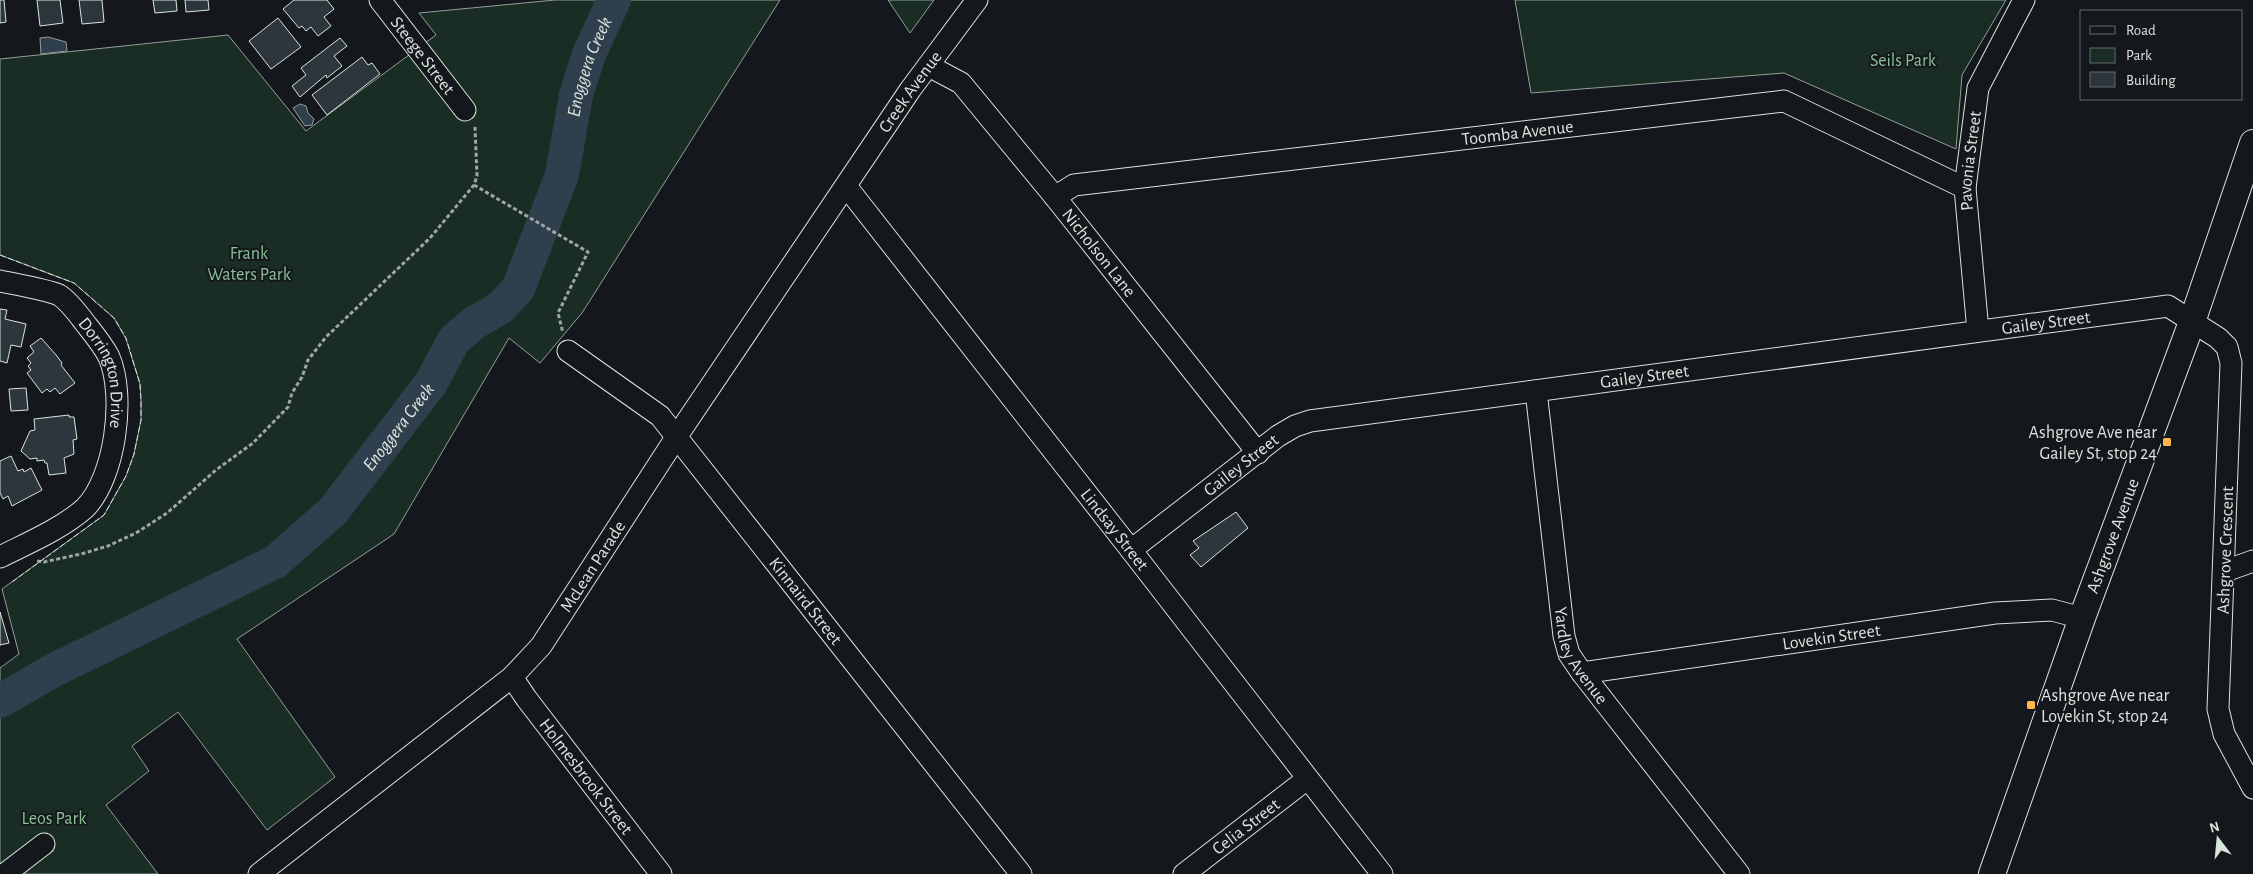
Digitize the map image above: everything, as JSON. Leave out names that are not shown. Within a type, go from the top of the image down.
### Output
[{"type":"main road","name":"Ashgrove Avenue","points":[[1992,874],[2082,618],[2192,322],[2253,143]]},
{"type":"street","name":"Steege Street","points":[[380,0],[465,110]]},
{"type":"street","name":"Creek Avenue","points":[[846,186],[910,90],[977,0]]},
{"type":"street","name":"Pavonia Street","points":[[1978,331],[1965,188],[1978,88],[2024,0]]},
{"type":"street","name":"Nicholson Lane","points":[[929,66],[961,83],[1055,197],[1258,454]]},
{"type":"street","name":"Toomba Avenue","points":[[1055,197],[1074,185],[1784,101],[1965,188]]},
{"type":"street","name":"McLean Parade","points":[[259,874],[512,677],[541,646],[676,436],[846,186]]},
{"type":"street","name":"Lindsay Street","points":[[846,186],[1382,874]]},
{"type":"street","name":"Dorrington Drive","points":[[0,281],[59,295],[77,312],[109,357],[115,383],[116,416],[114,448],[99,489],[85,507],[73,517],[0,557]]},
{"type":"street","name":"Gailey Street","points":[[1131,550],[1258,454],[1278,436],[1295,426],[1310,421],[2168,306],[2192,322]]},
{"type":"street","name":"Ashgrove Crescent","points":[[2192,322],[2218,338],[2226,348],[2231,363],[2225,571],[2218,709],[2224,734],[2253,788]]},
{"type":"street","name":"Kinnaird Street","points":[[568,351],[660,416],[1021,874]]},
{"type":"street","name":"Yardley Avenue","points":[[1536,391],[1564,636],[1569,654],[1739,874]]},
{"type":"street","points":[[2225,571],[2253,561]]},
{"type":"street","name":"Lovekin Street","points":[[1582,673],[1994,614],[2052,610],[2082,618]]},
{"type":"street","name":"Holmesbrook Street","points":[[512,677],[526,698],[661,874]]},
{"type":"street","name":"Celia Street","points":[[1184,874],[1308,779]]},
{"type":"street","points":[[5,874],[44,844]]},
{"type":"path","points":[[21,546],[29,559],[44,562],[108,546],[136,533],[167,513],[216,470],[253,443],[274,423],[288,407],[292,393],[302,377],[308,360],[326,337],[430,238],[474,185],[477,176],[475,129],[465,110]]},
{"type":"path","points":[[474,185],[588,252],[558,312],[568,351]]},
{"type":"green space","points":[[555,0],[780,0],[582,313],[540,363],[509,338],[394,534],[237,639],[335,777],[267,830],[178,712],[132,746],[149,771],[106,805],[158,874],[0,874],[0,668],[19,654],[2,589],[104,515],[126,476],[134,454],[141,420],[141,401],[140,384],[126,339],[114,318],[74,283],[0,255],[0,59],[228,35],[306,131],[436,35],[419,13]]},
{"type":"green space","points":[[888,0],[934,0],[910,33]]},
{"type":"green space","name":"Seils Park","points":[[1515,0],[2006,0],[1962,75],[1956,149],[1784,73],[1531,93]]},
{"type":"water","points":[[48,37],[66,42],[67,51],[41,54],[40,38]]},
{"type":"water","points":[[300,104],[306,106],[308,113],[314,119],[312,125],[305,126],[293,108]]},
{"type":"building","points":[[0,0],[4,0],[6,22],[0,23]]},
{"type":"building","points":[[37,0],[60,0],[63,23],[40,26]]},
{"type":"building","points":[[79,0],[102,0],[104,22],[82,24]]},
{"type":"building","points":[[153,0],[176,0],[177,11],[155,13]]},
{"type":"building","points":[[185,0],[208,0],[209,10],[186,12]]},
{"type":"building","points":[[294,0],[327,0],[334,9],[324,17],[331,26],[318,36],[311,27],[306,31],[302,26],[299,28],[283,9]]},
{"type":"building","points":[[278,18],[301,47],[271,69],[249,41]]},
{"type":"building","points":[[340,38],[347,46],[334,56],[342,66],[327,78],[326,75],[300,97],[292,86],[306,75],[301,68]]},
{"type":"building","points":[[362,57],[368,65],[372,63],[380,74],[327,115],[312,95]]},
{"type":"building","points":[[0,309],[7,310],[5,319],[26,324],[21,347],[11,345],[7,363],[0,361]]},
{"type":"building","points":[[41,338],[57,356],[62,363],[61,365],[75,383],[60,394],[55,388],[50,392],[47,389],[42,393],[27,373],[31,370],[28,366],[31,363],[27,358],[34,352],[30,346]]},
{"type":"building","points":[[26,388],[28,410],[11,411],[9,389]]},
{"type":"building","points":[[69,415],[69,417],[74,417],[77,439],[73,440],[74,454],[64,458],[66,473],[49,475],[47,463],[44,460],[30,459],[21,451],[30,431],[35,430],[34,419]]},
{"type":"building","points":[[11,456],[18,471],[23,469],[24,472],[31,468],[42,490],[12,506],[8,496],[3,499],[0,493],[0,461]]},
{"type":"building","points":[[1236,512],[1248,528],[1201,567],[1190,555],[1199,548],[1193,541]]},
{"type":"building","points":[[0,612],[9,643],[0,645]]},
{"type":"waterway","name":"Enoggera Creek","points":[[0,701],[54,670],[275,562],[333,511],[431,383],[454,340],[474,323],[500,308],[518,289],[562,175],[576,95],[589,54],[614,0]]},
{"type":"fence","points":[[0,255],[74,283],[114,318],[126,338],[140,384],[141,401],[141,420],[134,454],[126,476],[104,515],[12,582]]},
{"type":"place","name":"Ashgrove Ave near Gailey St, stop 24","points":[[2167,442]]},
{"type":"place","name":"Ashgrove Ave near Lovekin St, stop 24","points":[[2031,705]]},
{"type":"park label","name":"Frank Waters Park","points":[[249,263]]},
{"type":"park label","name":"Leos Park","points":[[54,818]]}]
